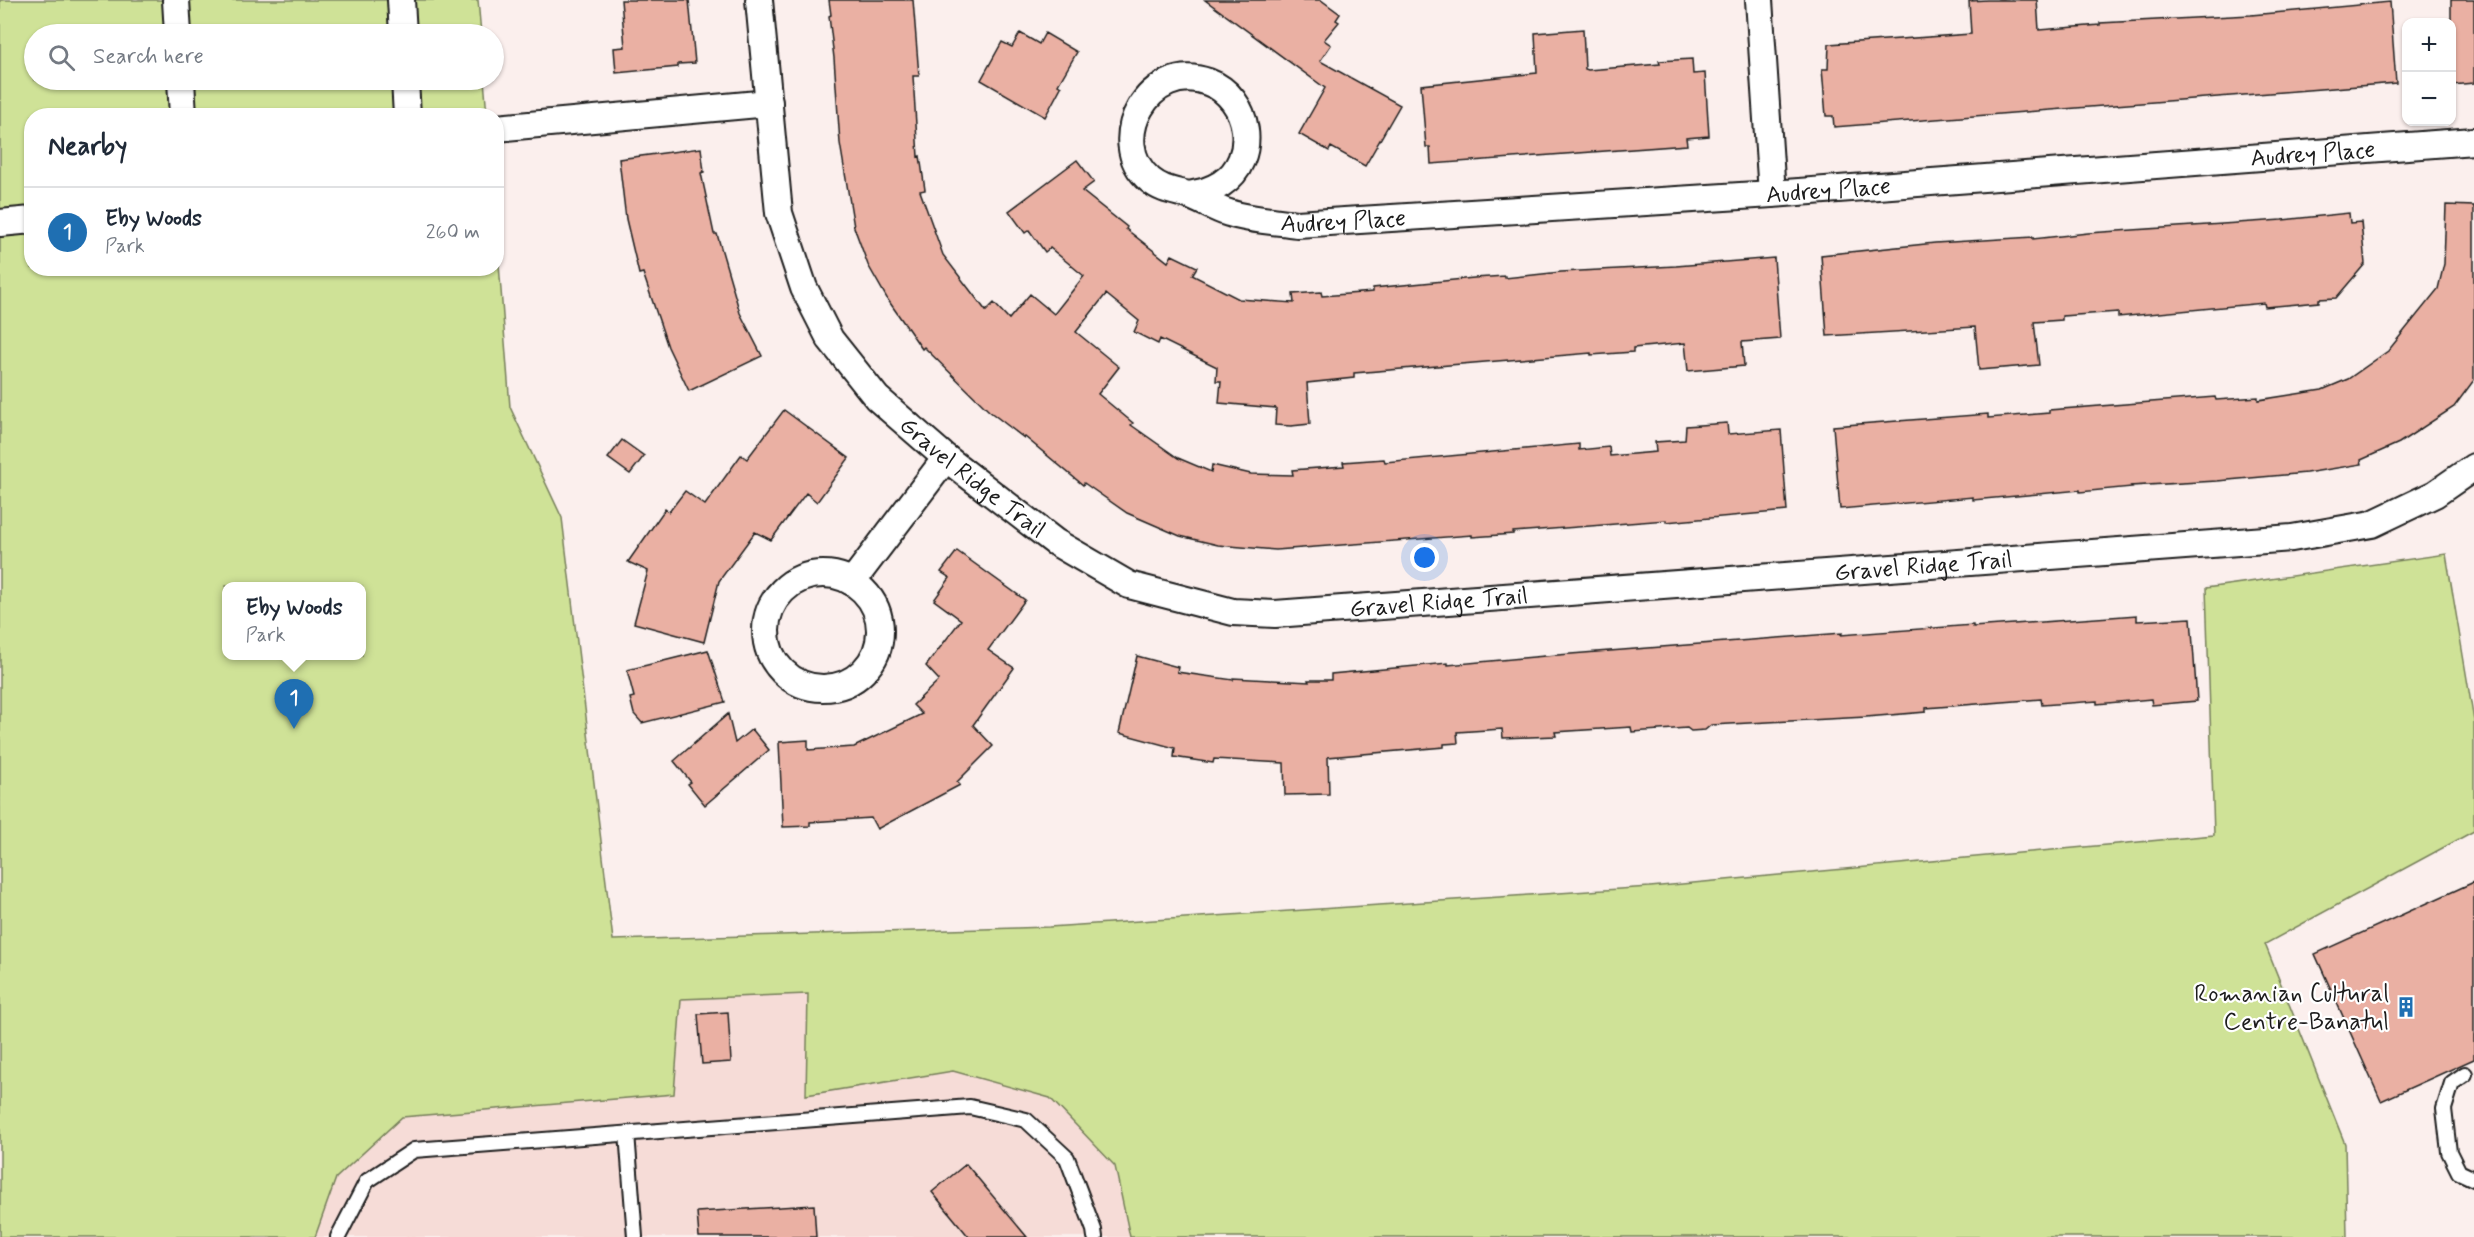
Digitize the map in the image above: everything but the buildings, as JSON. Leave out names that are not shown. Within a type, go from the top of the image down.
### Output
[{"type":"street","points":[[176,0],[177,24]]},
{"type":"street","points":[[401,0],[402,24]]},
{"type":"street","name":"Gravel Ridge Trail","points":[[759,0],[779,213],[804,288],[830,339],[878,398],[946,458],[1055,542],[1129,585],[1233,612],[1275,614],[2292,538],[2372,524],[2435,494],[2474,467]]},
{"type":"street","points":[[1759,0],[1772,194]]},
{"type":"street","name":"Audrey Place","points":[[1187,195],[1205,193],[1223,183],[1237,169],[1246,148],[1246,127],[1239,108],[1224,90],[1207,81],[1180,79],[1161,85],[1152,92],[1139,107],[1132,126],[1133,152],[1150,180],[1167,191],[1187,195],[1230,214],[1297,224],[1772,194],[2474,141]]},
{"type":"street","points":[[182,90],[183,108]]},
{"type":"street","points":[[406,90],[407,108]]},
{"type":"street","points":[[504,127],[769,103]]},
{"type":"street","points":[[0,223],[24,221]]},
{"type":"street","points":[[852,582],[946,458]]},
{"type":"street","points":[[834,574],[852,582],[868,595],[877,613],[880,628],[878,648],[867,667],[852,680],[837,687],[818,689],[800,684],[783,673],[772,659],[766,640],[767,618],[775,599],[788,586],[805,576],[834,574]]},
{"type":"lane","points":[[2465,1074],[2452,1083],[2444,1109],[2449,1152],[2459,1172],[2474,1179]]},
{"type":"lane","points":[[338,1237],[367,1181],[414,1150],[970,1107],[1026,1120],[1067,1158],[1095,1237]]},
{"type":"lane","points":[[627,1134],[635,1237]]},
{"type":"shaded area","points":[[809,994],[806,1095],[953,1071],[1050,1098],[1115,1166],[1130,1237],[315,1237],[336,1178],[402,1117],[674,1094],[680,999]]},
{"type":"green space","points":[[0,0],[478,0],[480,24],[24,24],[24,90],[485,90],[486,108],[24,108],[24,276],[500,276],[510,407],[562,518],[613,940],[1049,927],[1650,887],[2214,835],[2206,588],[2446,554],[2474,721],[2474,831],[2265,944],[2345,1144],[2347,1237],[1130,1237],[1115,1166],[1050,1098],[953,1071],[806,1095],[808,994],[681,999],[674,1094],[402,1117],[336,1178],[315,1237],[0,1237]]},
{"type":"place","name":"Eby Woods","points":[[294,729]]},
{"type":"place","name":"Romanian Cultural Centre-Banatul","points":[[2406,1007]]}]
